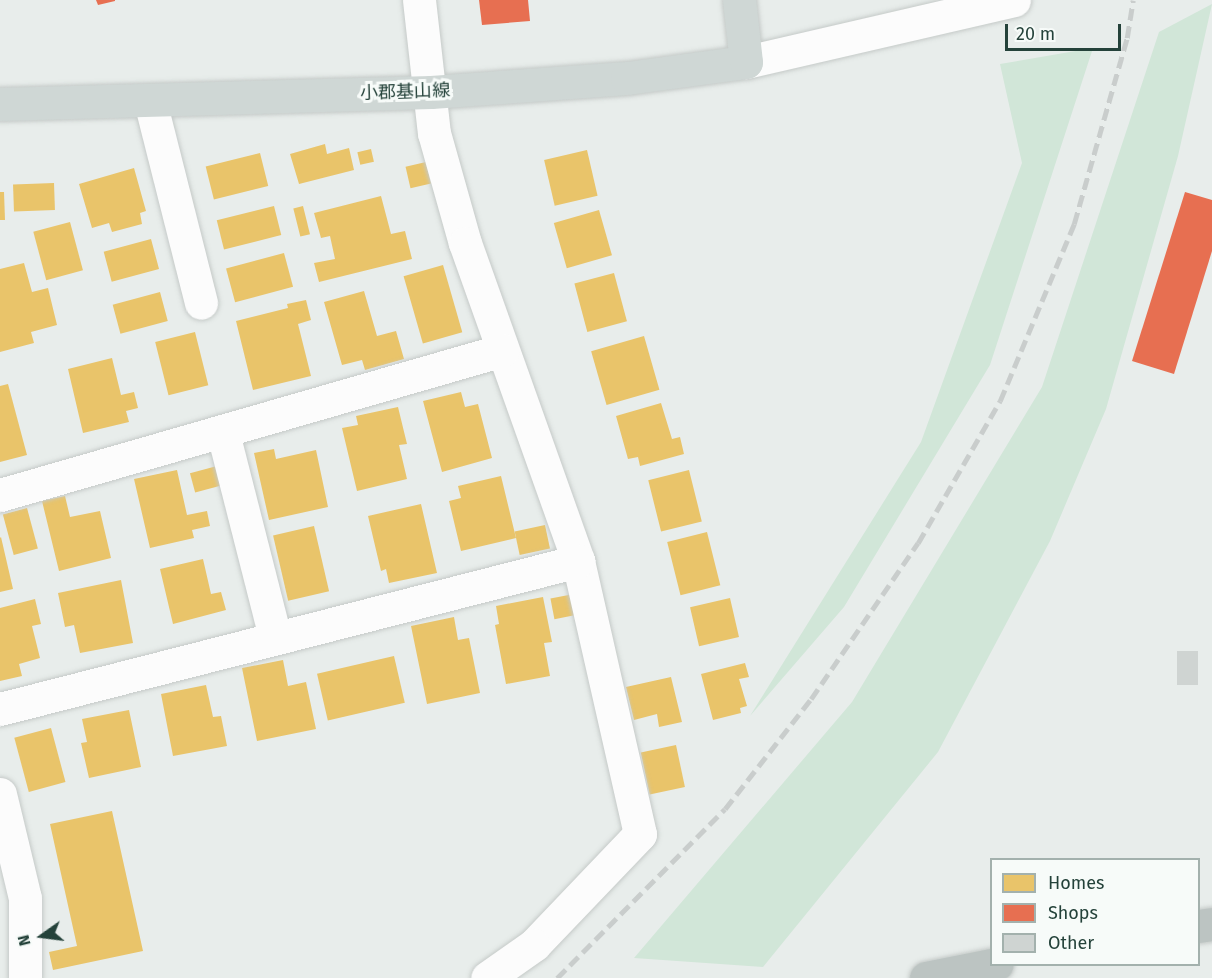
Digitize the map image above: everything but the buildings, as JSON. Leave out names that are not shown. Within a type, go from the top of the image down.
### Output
[{"type":"highway","points":[[926,978],[990,965]]},
{"type":"main road","points":[[739,0],[746,62]]},
{"type":"main road","name":"小郡基山線","points":[[0,105],[431,92],[627,78],[746,62]]},
{"type":"street","points":[[419,0],[434,132],[462,232],[579,561],[640,834],[534,945],[487,978]]},
{"type":"street","points":[[746,62],[1014,0]]},
{"type":"street","points":[[150,101],[201,303]]},
{"type":"street","points":[[0,495],[223,433],[503,350]]},
{"type":"street","points":[[223,433],[275,637]]},
{"type":"street","points":[[0,709],[579,561]]},
{"type":"street","points":[[0,794],[25,898],[25,978]]},
{"type":"green space","points":[[1212,4],[1178,156],[1106,409],[1050,541],[938,752],[763,967],[634,958],[852,702],[1042,387],[1159,32]]},
{"type":"green space","points":[[1093,48],[990,365],[844,607],[750,716],[921,442],[1022,163],[1000,64]]},
{"type":"railway","points":[[557,978],[725,809],[811,699],[918,543],[1000,401],[1074,224],[1127,38],[1133,0]]}]
